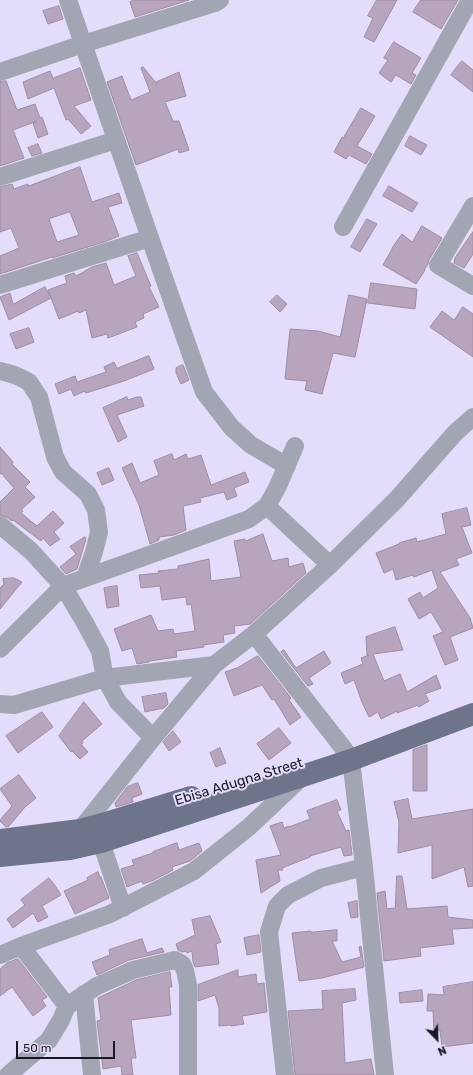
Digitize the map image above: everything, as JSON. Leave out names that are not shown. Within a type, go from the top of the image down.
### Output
[{"type":"main road","name":"Ebisa Adugna Street","points":[[0,856],[70,849],[102,842],[303,775],[473,702]]},
{"type":"main road","name":"Ebisa Adugna Street","points":[[0,840],[80,830],[347,755],[465,717]]},
{"type":"street","points":[[68,0],[204,392],[232,428],[251,446],[287,466]]},
{"type":"street","points":[[0,72],[83,44],[215,3],[220,0]]},
{"type":"street","points":[[343,227],[470,0]]},
{"type":"street","points":[[0,177],[116,140]]},
{"type":"street","points":[[473,206],[438,265],[473,286]]},
{"type":"street","points":[[0,285],[150,238]]},
{"type":"street","points":[[0,371],[15,375],[29,382],[39,397],[55,457],[63,472],[88,494],[96,510],[99,532],[85,578]]},
{"type":"street","points":[[70,849],[80,830],[153,738],[214,665],[254,634],[330,565],[398,499],[455,433],[473,417]]},
{"type":"street","points":[[0,649],[63,586],[249,519],[267,506],[278,486],[295,446]]},
{"type":"street","points":[[267,506],[330,565]]},
{"type":"street","points":[[0,525],[31,551],[63,586],[100,651],[105,678],[118,702],[153,738]]},
{"type":"street","points":[[254,634],[347,755],[364,867],[385,1075]]},
{"type":"street","points":[[0,704],[14,705],[105,678],[214,665]]},
{"type":"street","points":[[0,955],[110,914],[194,871],[249,827],[303,775]]},
{"type":"street","points":[[102,842],[122,908]]},
{"type":"street","points":[[285,1075],[269,932],[277,906],[288,895],[321,878],[364,867]]},
{"type":"street","points":[[21,946],[67,1006]]},
{"type":"street","points":[[8,1075],[48,1040],[61,1020],[67,1006],[84,994],[97,986],[133,970],[175,960],[182,964],[185,970],[188,986],[188,1075]]},
{"type":"street","points":[[84,994],[92,1075]]},
{"type":"building","points":[[135,0],[189,0],[135,17],[130,2]]},
{"type":"building","points":[[377,0],[397,0],[374,42],[364,37],[373,18],[368,16]]},
{"type":"building","points":[[421,0],[458,0],[441,29],[413,12]]},
{"type":"building","points":[[59,6],[63,19],[48,24],[43,11]]},
{"type":"building","points":[[394,42],[421,58],[412,73],[416,75],[411,84],[396,75],[391,82],[379,73],[388,60],[384,58]]},
{"type":"building","points":[[462,61],[473,70],[473,92],[451,75]]},
{"type":"building","points":[[143,67],[157,84],[156,82],[179,72],[186,96],[165,102],[173,121],[179,121],[189,150],[179,153],[178,149],[136,165],[107,82],[122,76],[131,100],[150,92],[141,68]]},
{"type":"building","points":[[80,68],[91,100],[74,106],[91,126],[81,134],[68,119],[66,120],[54,88],[28,99],[23,82],[50,71],[53,78]]},
{"type":"building","points":[[6,81],[17,110],[35,104],[40,118],[42,117],[48,134],[38,138],[33,123],[37,121],[13,130],[24,158],[0,166],[0,82]]},
{"type":"building","points":[[361,108],[375,116],[357,146],[372,154],[366,164],[349,155],[346,159],[334,152]]},
{"type":"building","points":[[410,136],[427,145],[421,155],[405,146]]},
{"type":"building","points":[[38,144],[42,153],[32,156],[28,148]]},
{"type":"building","points":[[80,167],[92,202],[119,193],[122,203],[108,207],[119,236],[0,274],[0,256],[19,248],[11,228],[0,232],[0,187],[12,184],[14,189],[28,184],[28,186]],"holes":[[[70,212],[79,235],[57,242],[49,219]]]},
{"type":"building","points":[[389,186],[418,203],[412,212],[383,196]]},
{"type":"building","points":[[367,219],[377,224],[360,252],[351,247]]},
{"type":"building","points":[[422,226],[442,238],[416,284],[383,265],[392,248],[402,234],[412,242]]},
{"type":"building","points":[[473,232],[473,254],[464,268],[454,263],[455,258]]},
{"type":"building","points":[[137,253],[151,286],[149,287],[159,307],[143,314],[144,318],[135,322],[137,327],[108,338],[107,334],[92,338],[86,310],[79,313],[78,311],[59,319],[48,290],[67,283],[65,276],[74,273],[76,276],[92,267],[106,263],[114,285],[136,276],[128,256]]},
{"type":"building","points":[[371,283],[417,289],[415,309],[368,303]]},
{"type":"building","points":[[45,287],[51,298],[9,320],[0,297],[10,293],[13,304]]},
{"type":"building","points":[[277,295],[287,304],[280,312],[270,302]]},
{"type":"building","points":[[349,295],[367,299],[355,357],[333,353],[322,394],[305,390],[307,381],[285,379],[290,329],[318,331],[340,337]]},
{"type":"building","points":[[463,307],[473,314],[473,357],[430,327],[442,311],[454,320]]},
{"type":"building","points":[[29,328],[34,342],[16,349],[10,334]]},
{"type":"building","points":[[149,356],[154,369],[124,381],[86,393],[85,391],[74,396],[71,389],[59,394],[55,384],[75,376],[77,382],[106,372],[104,367],[114,362],[117,368]]},
{"type":"building","points":[[183,365],[189,380],[181,384],[176,373],[176,368]]},
{"type":"building","points":[[127,397],[128,400],[141,397],[144,406],[117,415],[127,437],[118,442],[103,408]]},
{"type":"building","points":[[0,447],[13,462],[12,464],[30,482],[25,487],[35,497],[21,510],[23,511],[21,513],[37,526],[53,511],[64,523],[54,532],[60,539],[50,546],[43,538],[41,541],[13,520],[12,521],[0,515],[0,502],[14,488],[1,473],[0,474]]},
{"type":"building","points":[[172,454],[174,460],[186,454],[188,459],[201,455],[211,485],[245,472],[249,482],[234,488],[237,496],[227,500],[224,492],[200,498],[201,502],[183,506],[186,530],[174,535],[159,537],[159,540],[150,544],[139,505],[122,468],[132,463],[140,483],[159,475],[154,461]]},
{"type":"building","points":[[109,468],[114,480],[102,485],[97,473]]},
{"type":"building","points":[[467,508],[471,525],[462,527],[472,553],[456,559],[459,565],[440,572],[470,618],[473,628],[450,637],[458,660],[445,665],[433,636],[443,632],[431,612],[419,619],[408,599],[420,592],[423,598],[438,588],[432,570],[414,577],[413,575],[396,580],[393,569],[384,573],[376,553],[399,543],[416,538],[417,542],[446,534],[442,514]]},
{"type":"building","points":[[263,534],[272,561],[288,558],[289,567],[303,563],[306,573],[250,624],[234,626],[235,633],[223,635],[224,642],[203,645],[204,647],[176,651],[177,657],[137,664],[132,648],[122,651],[114,629],[151,615],[158,631],[173,629],[174,634],[195,631],[191,604],[187,605],[186,597],[162,600],[160,586],[141,588],[139,575],[178,569],[178,566],[209,559],[211,581],[241,577],[234,541],[245,539],[245,541]]},
{"type":"building","points":[[85,537],[86,539],[77,569],[66,574],[60,567],[76,554],[70,547]]},
{"type":"building","points":[[14,578],[22,582],[0,609],[0,588],[4,584],[3,579]]},
{"type":"building","points":[[117,586],[119,606],[107,608],[104,588]]},
{"type":"building","points":[[395,627],[403,650],[373,654],[384,681],[400,674],[407,692],[436,675],[441,688],[425,694],[429,701],[419,707],[418,705],[397,713],[397,711],[381,719],[378,712],[369,717],[354,680],[345,684],[341,673],[363,664],[361,658],[369,655],[367,655],[366,637]]},
{"type":"building","points":[[284,650],[296,668],[324,651],[331,663],[309,678],[313,684],[308,686],[281,652]]},
{"type":"building","points":[[258,656],[291,698],[289,700],[301,717],[290,725],[274,699],[272,700],[262,685],[234,696],[225,672],[237,668]]},
{"type":"building","points":[[166,693],[168,704],[164,708],[145,712],[142,697]]},
{"type":"building","points":[[84,702],[102,724],[82,741],[83,743],[81,744],[88,752],[80,759],[72,751],[71,752],[59,736]]},
{"type":"building","points":[[42,712],[53,727],[18,753],[6,736]]},
{"type":"building","points":[[279,728],[291,743],[269,760],[257,744]]},
{"type":"building","points":[[173,731],[181,742],[169,751],[163,742]]},
{"type":"building","points":[[427,745],[427,791],[413,791],[413,750]]},
{"type":"building","points":[[220,748],[226,763],[216,767],[210,753]]},
{"type":"building","points":[[19,775],[36,798],[25,807],[9,826],[6,827],[0,820],[12,806],[0,789]]},
{"type":"building","points":[[138,783],[142,794],[132,798],[133,802],[116,807],[115,803],[127,787]]},
{"type":"building","points":[[408,799],[412,819],[473,809],[473,886],[468,887],[464,867],[432,879],[432,845],[398,853],[399,822],[394,802]]},
{"type":"building","points":[[337,800],[341,810],[337,811],[346,831],[349,830],[352,855],[344,856],[341,847],[310,856],[282,868],[283,870],[278,870],[280,881],[261,893],[256,860],[281,855],[270,826],[282,822],[284,828],[310,819],[307,811]]},
{"type":"building","points":[[177,843],[179,850],[199,843],[202,851],[190,861],[172,867],[173,870],[154,880],[143,884],[142,881],[127,887],[121,869],[134,865],[132,860]]},
{"type":"building","points":[[98,872],[109,898],[75,914],[64,891],[88,880],[87,878]]},
{"type":"building","points":[[397,876],[402,876],[407,909],[447,906],[448,917],[473,920],[473,928],[452,929],[454,944],[420,948],[421,956],[384,961],[377,893],[385,891],[387,909],[395,908]]},
{"type":"building","points":[[49,878],[61,895],[42,906],[48,917],[38,922],[33,913],[13,928],[7,919],[25,905],[21,900]]},
{"type":"building","points":[[357,901],[358,917],[351,918],[348,903]]},
{"type":"building","points":[[210,916],[221,942],[216,944],[219,964],[195,967],[192,951],[187,953],[186,951],[182,952],[178,950],[176,944],[195,935],[192,920]]},
{"type":"building","points":[[337,930],[337,941],[332,941],[342,962],[361,957],[359,947],[361,946],[364,967],[322,978],[299,981],[292,933]]},
{"type":"building","points":[[259,935],[261,952],[247,955],[244,938]]},
{"type":"building","points":[[142,939],[147,953],[162,948],[164,952],[129,960],[97,975],[92,962],[110,955],[109,950]]},
{"type":"building","points":[[18,959],[47,997],[42,1000],[46,1006],[33,1016],[12,987],[0,996],[0,969],[7,963]]},
{"type":"building","points":[[238,970],[238,977],[256,974],[257,984],[264,983],[267,1012],[242,1016],[244,1024],[219,1026],[219,1008],[215,995],[198,1001],[198,985]]},
{"type":"building","points":[[170,972],[172,987],[169,987],[171,1015],[131,1020],[136,1058],[131,1058],[133,1075],[122,1075],[121,1066],[103,1069],[97,1021],[101,1020],[98,998],[136,980]]},
{"type":"building","points":[[473,982],[473,1043],[442,1047],[440,1030],[434,1030],[433,1011],[427,1011],[428,994],[444,995],[443,987]]},
{"type":"building","points":[[355,989],[356,1000],[342,1003],[345,1063],[371,1059],[374,1075],[295,1075],[288,1011],[323,1009],[322,991]]},
{"type":"building","points":[[422,990],[423,1001],[400,1003],[399,993]]}]
